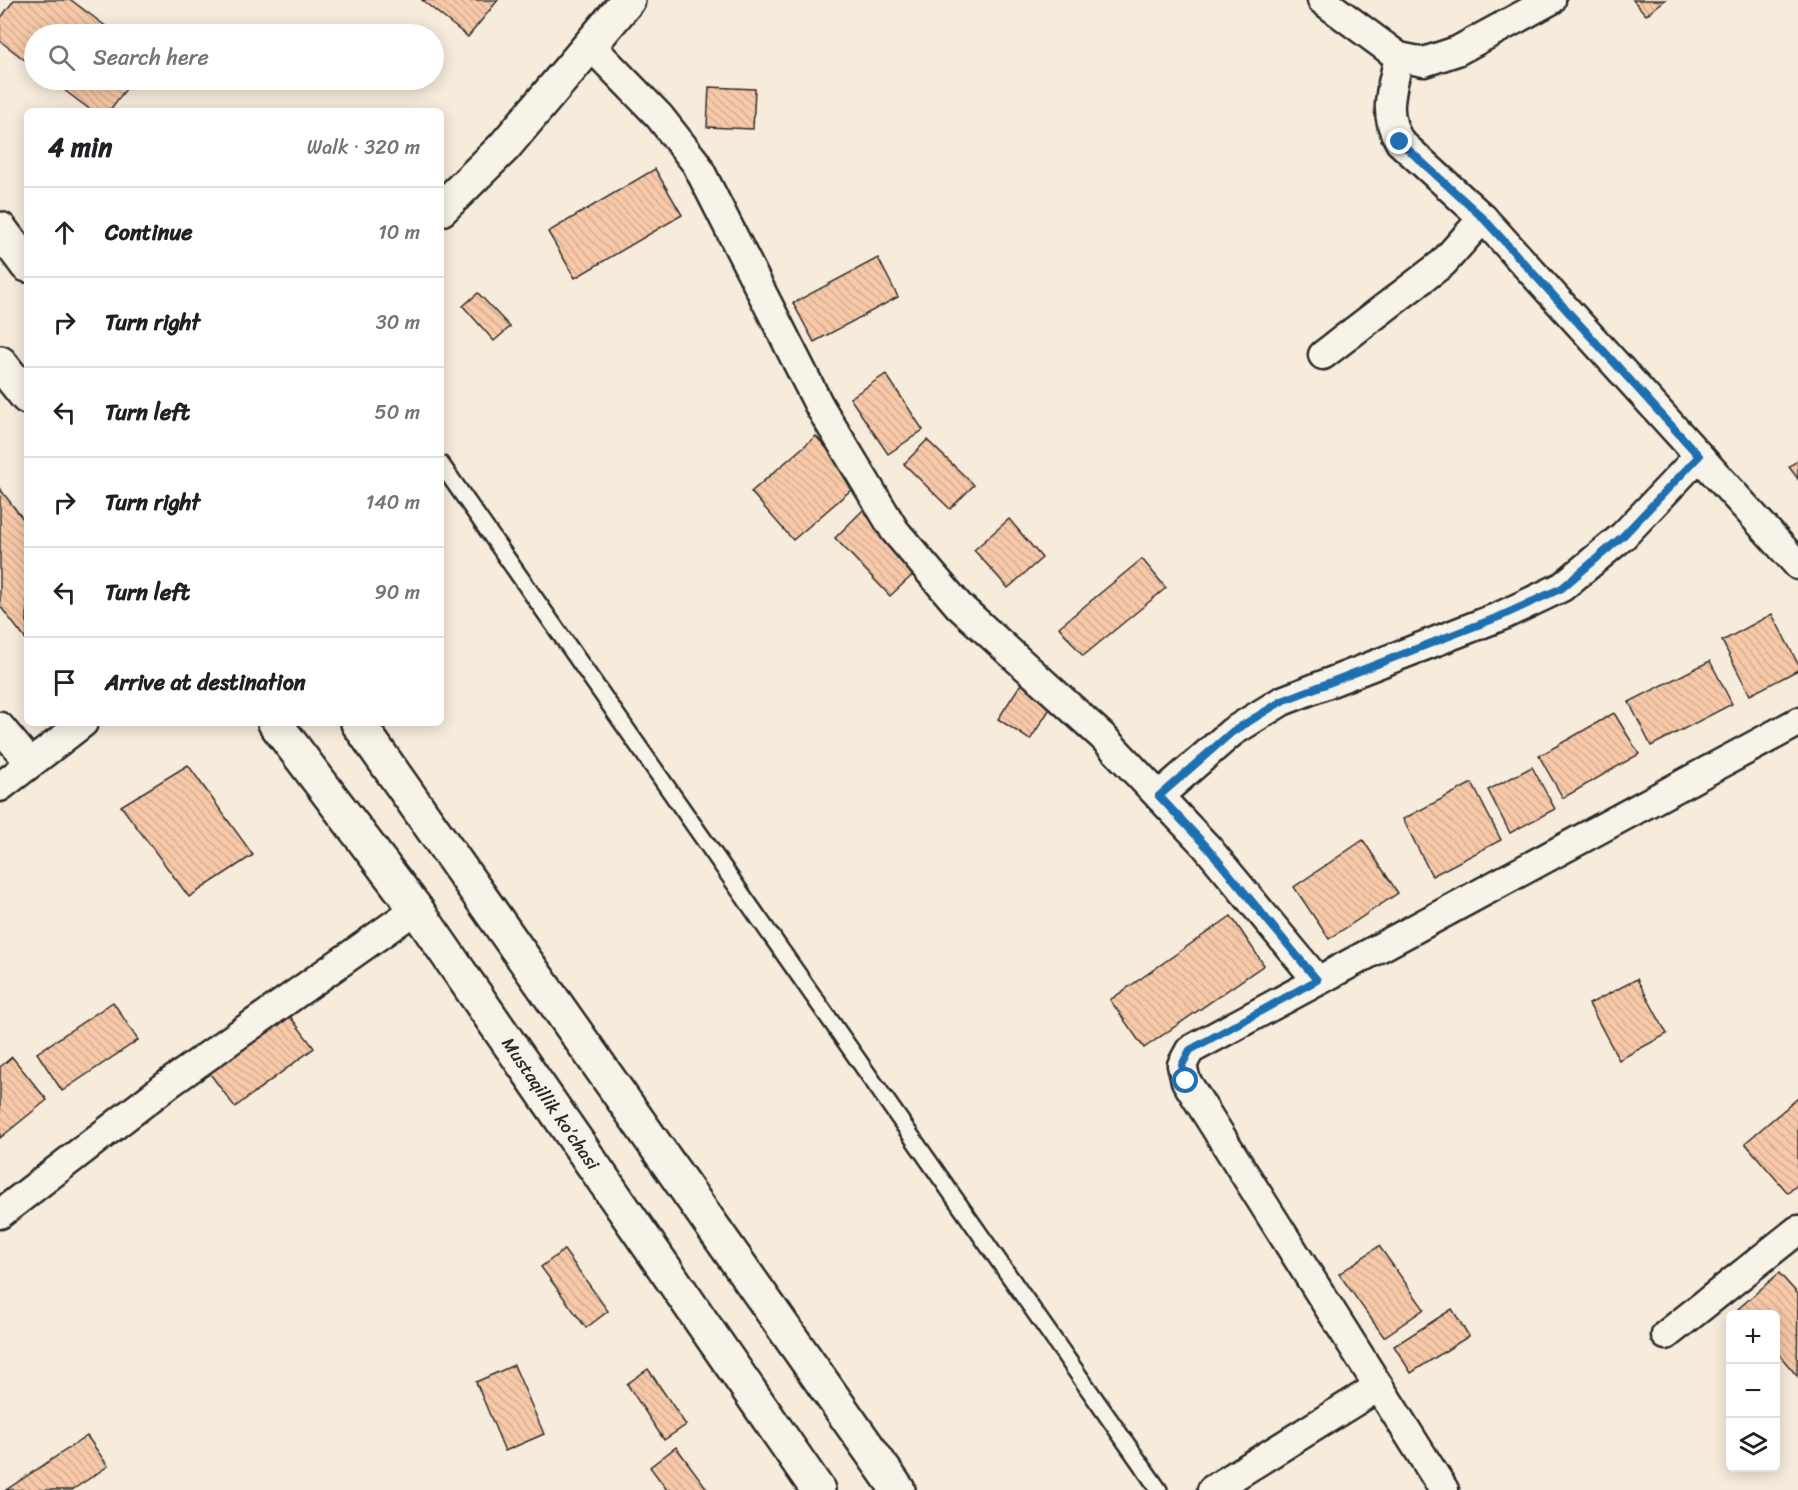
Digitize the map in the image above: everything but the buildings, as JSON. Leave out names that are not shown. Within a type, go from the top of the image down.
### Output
[{"type":"main road","points":[[444,205],[504,147],[628,0]]},
{"type":"main road","points":[[0,229],[24,261]]},
{"type":"main road","points":[[0,363],[24,393]]},
{"type":"main road","name":"Mustaqillik ko’chasi","points":[[277,726],[416,909],[818,1490]]},
{"type":"main road","points":[[360,726],[898,1490]]},
{"type":"street","points":[[1322,0],[1399,57],[1424,62],[1457,51],[1551,0]]},
{"type":"street","points":[[591,46],[659,116],[696,163],[820,407],[895,531],[959,606],[1102,736],[1206,846],[1317,980]]},
{"type":"street","points":[[1399,57],[1388,109],[1391,127],[1400,142],[1483,218],[1798,565]]},
{"type":"street","points":[[1323,355],[1443,263],[1483,218]]},
{"type":"street","points":[[1159,796],[1232,732],[1282,701],[1501,616],[1562,588],[1623,536],[1699,456]]},
{"type":"street","points":[[1444,1490],[1186,1081],[1182,1065],[1190,1050],[1798,722]]},
{"type":"street","points":[[0,787],[79,726]]},
{"type":"street","points":[[0,727],[30,763]]},
{"type":"street","points":[[0,1214],[171,1082],[416,909]]},
{"type":"street","points":[[1666,1335],[1793,1244]]},
{"type":"street","points":[[1212,1490],[1378,1387]]},
{"type":"lane","points":[[444,468],[1159,1490]]},
{"type":"route","points":[[1186,1081],[1182,1065],[1190,1050],[1317,980],[1206,846],[1159,796],[1232,732],[1282,701],[1501,616],[1562,588],[1623,536],[1699,456],[1483,218],[1400,142]]}]
